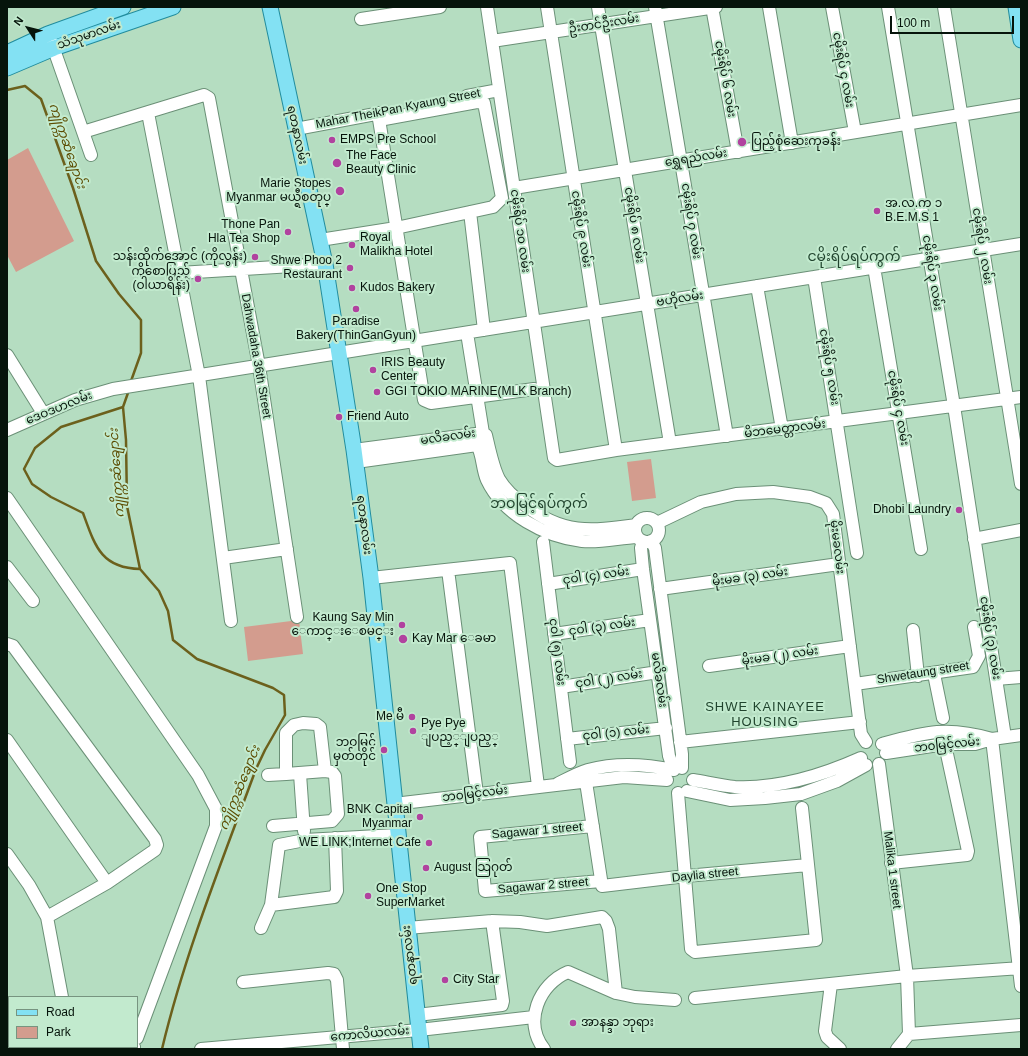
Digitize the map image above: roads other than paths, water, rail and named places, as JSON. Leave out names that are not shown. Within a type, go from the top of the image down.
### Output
[{"type":"main road","name":"သံသုမာလမ်း","points":[[7,68],[99,11],[122,7]]},
{"type":"main road","name":"သံသုမာလမ်း","points":[[7,53],[173,7]]},
{"type":"main road","name":"ရတနာလမ်း","points":[[270,7],[325,264],[355,456],[371,578],[397,836],[421,1049]]},
{"type":"main road","points":[[1016,7],[1021,40]]},
{"type":"street","points":[[361,19],[440,7]]},
{"type":"street","name":"ငမိုးရိပ် ၁၀ လမ်း","points":[[487,7],[552,455]]},
{"type":"street","name":"ငမိုးရိပ် ၉ လမ်း","points":[[547,7],[616,450]]},
{"type":"street","name":"ငမိုးရိပ် ၈ လမ်း","points":[[598,7],[670,443]]},
{"type":"street","name":"ငမိုးရိပ် ၆ လမ်း","points":[[712,7],[738,152]]},
{"type":"street","name":"ဦးတင်ဦးလမ်း","points":[[492,41],[601,24],[656,12],[716,7]]},
{"type":"street","points":[[769,7],[792,143]]},
{"type":"street","name":"ငမိုးရိပ် ၄ လမ်း","points":[[832,7],[855,132]]},
{"type":"street","name":"ငမိုးရိပ် ၃ လမ်း","points":[[888,7],[954,406],[974,539]]},
{"type":"street","name":"ငမိုးရိပ် ၂ လမ်း","points":[[944,7],[1021,484]]},
{"type":"street","name":"ငမိုးရိပ် ၇ လမ်း","points":[[656,12],[727,436]]},
{"type":"street","points":[[51,41],[91,155]]},
{"type":"street","name":"Mahar TheikPan Kyaung Street","points":[[296,128],[378,117],[499,90]]},
{"type":"street","name":"Dahwadaha 36th Street","points":[[148,113],[204,95],[208,96],[259,366],[297,617]]},
{"type":"street","points":[[320,240],[396,228],[493,208],[502,198],[484,103],[477,102],[378,117],[396,228],[415,341],[423,396],[426,402],[478,398],[534,389]]},
{"type":"street","name":"ရွှေရည်လမ်း","points":[[514,188],[1021,105]]},
{"type":"street","points":[[83,132],[148,113],[199,376],[231,621]]},
{"type":"street","points":[[470,212],[484,330]]},
{"type":"street","name":"ဗဟိုလမ်း","points":[[199,376],[1021,244]]},
{"type":"street","points":[[179,273],[325,264]]},
{"type":"street","name":"ငမိုးရိပ် ၄ လမ်း","points":[[874,268],[921,549]]},
{"type":"street","name":"ငမိုးရိပ် ၅ လမ်း","points":[[814,277],[838,422],[857,553]]},
{"type":"street","points":[[757,286],[782,429]]},
{"type":"street","points":[[467,333],[483,433],[477,445],[487,480],[498,497],[516,514],[536,527],[560,536],[583,541],[644,540],[655,539],[659,531],[657,523],[651,519],[644,518],[636,525],[635,529],[644,540]]},
{"type":"street","points":[[7,355],[43,413]]},
{"type":"street","name":"ဒေဝဒဟလမ်း","points":[[7,430],[75,400],[112,389],[148,385],[199,376]]},
{"type":"street","name":"မိဘမေတ္တာလမ်း","points":[[552,455],[557,460],[616,450],[1008,400],[1021,397]]},
{"type":"street","name":"မလိခလမ်း","points":[[355,456],[483,433],[486,435],[499,479],[515,498],[533,512],[551,522],[571,528],[597,530],[636,525]]},
{"type":"street","points":[[355,456],[477,445]]},
{"type":"street","name":"မိုးမခလမ်း","points":[[657,523],[701,502],[736,494],[773,492],[810,497],[826,503],[833,514],[861,734],[866,742]]},
{"type":"street","points":[[7,498],[198,775],[216,809],[216,826],[204,862],[138,1035]]},
{"type":"street","points":[[974,539],[1021,530]]},
{"type":"street","name":"ငမိုးရိပ် (၃) လမ်း","points":[[974,539],[1005,737]]},
{"type":"street","name":"မလိခလမ်း","points":[[644,540],[655,548],[680,742],[678,769],[669,756],[643,569],[641,548],[644,540]]},
{"type":"street","name":"ငုဝါ (၅) လမ်း","points":[[543,542],[570,762]]},
{"type":"street","points":[[223,558],[287,549]]},
{"type":"street","points":[[371,578],[510,563],[512,566],[538,786]]},
{"type":"street","name":"မိုးမခ (၃) လမ်း","points":[[660,589],[839,564]]},
{"type":"street","points":[[7,567],[33,602]]},
{"type":"street","name":"ငုဝါ (၄) လမ်း","points":[[548,584],[643,569]]},
{"type":"street","points":[[448,570],[477,794]]},
{"type":"street","name":"ငုဝါ (၃) လမ်း","points":[[554,634],[650,620]]},
{"type":"street","name":"Shwetaung street","points":[[855,684],[934,674],[973,667],[979,656],[974,627]]},
{"type":"street","points":[[913,630],[918,676]]},
{"type":"street","points":[[7,644],[13,646],[155,839],[157,845],[155,850],[107,883],[47,917]]},
{"type":"street","name":"မိုးမခ (၂) လမ်း","points":[[709,666],[850,646]]},
{"type":"street","name":"ငုဝါ (၂) လမ်း","points":[[561,687],[658,672]]},
{"type":"street","points":[[934,674],[943,718]]},
{"type":"street","points":[[996,679],[1021,677]]},
{"type":"street","points":[[680,742],[860,722]]},
{"type":"street","points":[[286,774],[286,733],[294,725],[303,723],[316,724],[320,726],[325,771]]},
{"type":"street","name":"ငုဝါ (၁) လမ်း","points":[[567,738],[666,728]]},
{"type":"street","points":[[1021,735],[992,738],[1021,986]]},
{"type":"street","name":"ဘ၀မြင့်လမ်း","points":[[884,749],[945,744],[975,744],[992,738]]},
{"type":"street","points":[[7,740],[107,883]]},
{"type":"street","points":[[875,740],[884,749],[884,759],[879,764],[871,766],[864,761],[860,749],[866,742],[875,740]]},
{"type":"street","points":[[891,863],[967,855],[968,851],[947,754]]},
{"type":"street","points":[[802,808],[817,937],[816,940],[693,952],[686,876],[686,788],[690,772],[678,769],[669,774],[668,780],[670,787],[686,788],[764,786],[803,778],[864,761]]},
{"type":"street","name":"Malika 1 street","points":[[879,764],[906,976],[909,1034]]},
{"type":"street","name":"ဘ၀မြင့်လမ်း","points":[[557,784],[588,770],[623,765],[647,765],[678,769]]},
{"type":"street","points":[[268,774],[300,774],[325,771],[332,772],[335,776],[338,814],[332,821],[274,826]]},
{"type":"street","points":[[300,774],[305,840]]},
{"type":"street","name":"ဘ၀မြင့်လမ်း","points":[[394,804],[538,786],[586,782],[624,776],[668,780]]},
{"type":"street","points":[[586,782],[602,884]]},
{"type":"street","name":"Sagawar 1 street","points":[[485,891],[480,837],[593,826]]},
{"type":"street","points":[[261,928],[271,905],[279,844],[305,840],[397,836]]},
{"type":"street","points":[[271,905],[334,897],[337,891],[335,838]]},
{"type":"street","points":[[7,854],[29,885],[47,917],[62,996]]},
{"type":"street","name":"Daylia street","points":[[602,884],[808,865]]},
{"type":"street","name":"Sagawar 2 street","points":[[485,891],[602,884]]},
{"type":"street","points":[[407,928],[492,921],[520,922],[547,926],[602,917],[606,920],[609,929],[616,993]]},
{"type":"street","points":[[418,1015],[502,1005],[503,1001],[492,921]]},
{"type":"street","points":[[695,998],[906,976],[1020,968]]},
{"type":"street","points":[[544,1049],[537,1039],[534,1017],[536,1004],[542,995],[560,977],[568,972],[616,993],[635,997],[675,1000]]},
{"type":"street","points":[[243,982],[328,973],[334,974],[337,980],[343,1049]]},
{"type":"street","points":[[831,984],[825,1031],[827,1037],[840,1049]]},
{"type":"street","name":"ကောလိယလမ်း","points":[[201,1049],[280,1045],[342,1036],[419,1030],[534,1017]]},
{"type":"street","points":[[897,1049],[909,1034],[1021,1025]]},
{"type":"waterway","name":"ကျိုက္ကဆံချောင်း","points":[[7,90],[25,86],[41,99],[73,188],[96,261],[119,294],[141,320],[141,353],[131,381]]},
{"type":"waterway","name":"ကျိုက္ကဆံချောင်း","points":[[129,390],[123,407],[126,440],[127,506],[140,569],[159,591],[168,611],[173,640],[197,659],[273,688],[284,695],[285,715],[256,769],[217,873],[193,942],[171,1013],[162,1049]]},
{"type":"waterway","points":[[123,407],[61,427],[35,448],[24,469],[32,484],[51,497],[83,513],[91,536],[101,553],[108,560],[127,568],[140,569]]},
{"type":"place","name":"EMPS Pre School","points":[[332,140]]},
{"type":"place","name":"ပြည့်စုံဆေးကုခန်း","points":[[742,142]]},
{"type":"place","name":"The Face Beauty Clinic","points":[[337,163]]},
{"type":"place","name":"Marie Stopes Myanmar မယ္ရီစတုပ္","points":[[340,191]]},
{"type":"place","name":"အ.လ.က ၁ B.E.M.S 1","points":[[877,211]]},
{"type":"place","name":"Thone Pan Hla Tea Shop","points":[[288,232]]},
{"type":"place","name":"Royal Malikha Hotel","points":[[352,245]]},
{"type":"place","name":"သန်းထိုက်အောင် (ကိုလွန်း)","points":[[255,257]]},
{"type":"place","name":"Shwe Phoo 2 Restaurant","points":[[350,268]]},
{"type":"place","name":"ကိုစောပြည့် (ဝါယာရိန်း)","points":[[198,279]]},
{"type":"place","name":"Kudos Bakery","points":[[352,288]]},
{"type":"place","name":"Paradise Bakery(ThinGanGyun)","points":[[356,309]]},
{"type":"place","name":"IRIS Beauty Center","points":[[373,370]]},
{"type":"place","name":"GGI TOKIO MARINE(MLK Branch)","points":[[377,392]]},
{"type":"place","name":"Friend Auto","points":[[339,417]]},
{"type":"place","name":"Dhobi Laundry","points":[[959,510]]},
{"type":"place","name":"Kaung Say Min ေကာင္းေစမင္း","points":[[402,625]]},
{"type":"place","name":"Kay Mar ေခမာ","points":[[403,639]]},
{"type":"place","name":"Me မီ","points":[[412,717]]},
{"type":"place","name":"Pye Pye ျပည့္ျပည့္","points":[[413,731]]},
{"type":"place","name":"ဘဝမြင့် မှတ်တိုင်","points":[[384,750]]},
{"type":"place","name":"BNK Capital Myanmar","points":[[420,817]]},
{"type":"place","name":"WE LINK;Internet Cafe","points":[[429,843]]},
{"type":"place","name":"August သြဂုတ်","points":[[426,868]]},
{"type":"place","name":"One Stop SuperMarket","points":[[368,896]]},
{"type":"place","name":"City Star","points":[[445,980]]},
{"type":"place","name":"အာနန္ဒာ ဘုရား","points":[[573,1023]]},
{"type":"district","name":"ငမိုးရိပ်ရပ်ကွက်","points":[[854,257]]},
{"type":"district","name":"ဘဝမြင့်ရပ်ကွက်","points":[[539,504]]},
{"type":"district","name":"SHWE KAINAYEE HOUSING","points":[[765,714]]}]
